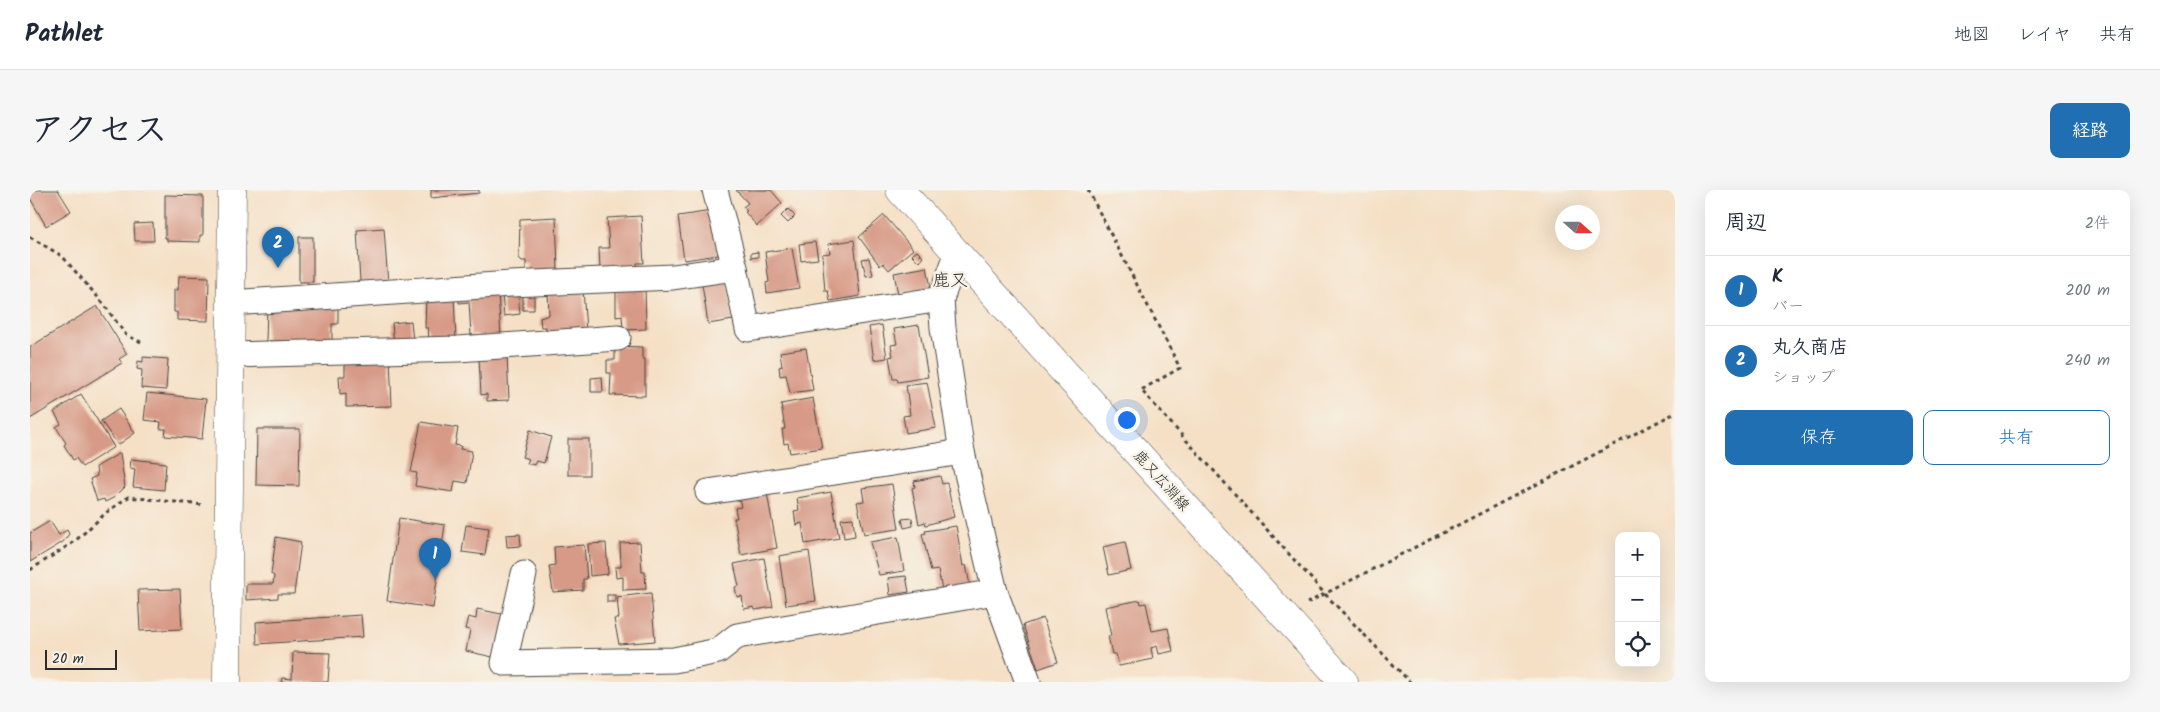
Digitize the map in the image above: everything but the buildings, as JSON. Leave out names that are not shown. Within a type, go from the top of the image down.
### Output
[{"type":"main road","points":[[227,682],[232,190]]},
{"type":"main road","name":"鹿又広淵線","points":[[900,190],[1344,682]]},
{"type":"street","points":[[715,190],[748,329],[942,300]]},
{"type":"street","points":[[957,254],[942,300],[943,328],[962,452],[995,592],[1028,682]]},
{"type":"street","points":[[231,303],[511,284],[673,277],[735,268]]},
{"type":"street","points":[[230,354],[458,349],[618,338]]},
{"type":"street","points":[[708,492],[962,452]]},
{"type":"street","points":[[524,574],[504,663],[674,660],[718,651],[737,636],[995,592]]},
{"type":"path","points":[[1088,190],[1180,368],[1141,390],[1325,594],[1410,682]]},
{"type":"path","points":[[30,237],[62,256],[102,302],[126,335],[140,342]]},
{"type":"path","points":[[1283,616],[1675,413]]},
{"type":"path","points":[[30,570],[74,542],[107,512],[128,497],[229,508]]},
{"type":"place","name":"丸久商店","points":[[278,268]]},
{"type":"place","name":"K","points":[[435,579]]},
{"type":"district","name":"鹿又","points":[[950,281]]}]
